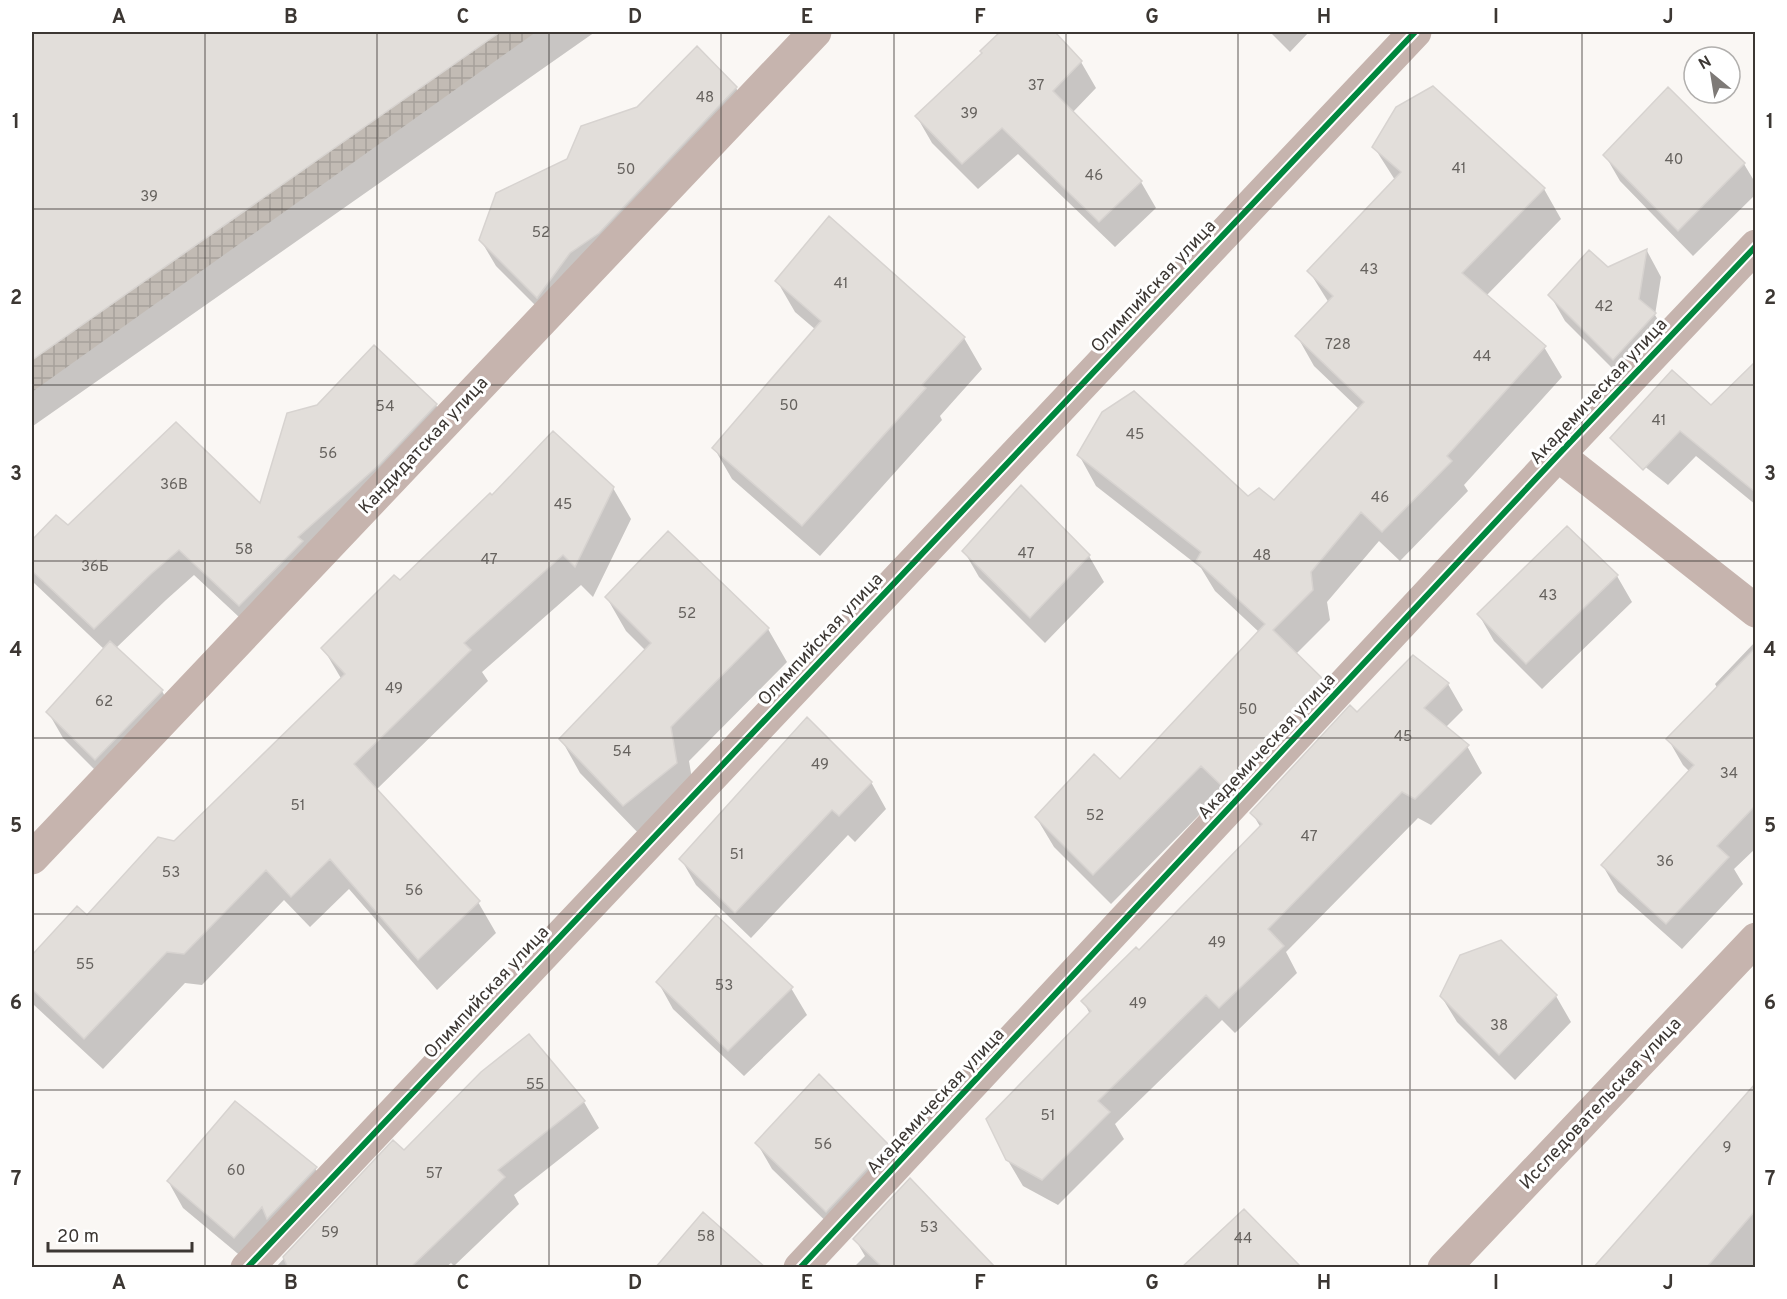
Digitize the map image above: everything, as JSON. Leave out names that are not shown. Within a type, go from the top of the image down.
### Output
[{"type":"street","name":"Кандидатская улица","points":[[32,858],[815,32]]},
{"type":"street","name":"Олимпийская улица","points":[[247,1268],[1414,32]]},
{"type":"street","name":"Академическая улица","points":[[800,1268],[1755,246]]},
{"type":"street","points":[[1558,455],[1755,611]]},
{"type":"street","name":"Исследовательская улица","points":[[1444,1268],[1755,939]]},
{"type":"shaded area","points":[[32,32],[536,32],[32,392]]},
{"type":"building","points":[[32,32],[500,32],[32,360]]},
{"type":"building","points":[[1000,32],[1055,32],[1082,61],[1053,91],[1142,181],[1099,222],[1002,128],[962,164],[915,116],[982,53],[980,51]]},
{"type":"building","points":[[697,46],[737,87],[599,233],[570,253],[537,298],[479,240],[496,193],[567,159],[581,126],[637,107]]},
{"type":"building","points":[[1433,86],[1545,188],[1462,273],[1546,346],[1447,456],[1452,461],[1382,532],[1361,512],[1311,572],[1313,590],[1273,630],[1323,679],[1223,787],[1201,766],[1093,875],[1035,817],[1094,754],[1120,779],[1265,624],[1196,561],[1201,552],[1077,455],[1102,412],[1134,391],[1248,496],[1259,488],[1274,500],[1364,402],[1295,336],[1333,296],[1307,271],[1401,172],[1372,147],[1396,107]]},
{"type":"building","points":[[1668,87],[1682,101],[1682,105],[1686,105],[1745,163],[1678,231],[1603,155]]},
{"type":"building","points":[[829,216],[965,337],[922,385],[926,388],[802,526],[712,448],[821,321],[775,281]]},
{"type":"building","points":[[1647,249],[1639,299],[1656,313],[1613,360],[1548,295],[1589,250],[1608,267]]},
{"type":"building","points":[[374,345],[437,404],[380,464],[298,537],[303,541],[239,606],[179,550],[94,629],[32,571],[32,540],[56,515],[68,525],[176,422],[260,503],[287,413],[317,405]]},
{"type":"building","points":[[1755,362],[1755,492],[1680,431],[1643,470],[1610,438],[1672,370],[1711,405]]},
{"type":"building","points":[[553,431],[614,487],[575,567],[563,555],[464,643],[471,650],[354,764],[480,901],[418,960],[330,859],[291,897],[266,870],[184,954],[167,952],[84,1039],[32,989],[32,955],[77,906],[87,915],[158,837],[174,841],[345,674],[321,648],[394,575],[400,580],[490,493],[492,495]]},
{"type":"building","points":[[1021,485],[1090,555],[1030,618],[962,551]]},
{"type":"building","points":[[1567,526],[1618,575],[1526,664],[1477,614]]},
{"type":"building","points":[[668,531],[769,628],[671,727],[677,763],[623,806],[559,739],[651,643],[605,597]]},
{"type":"building","points":[[110,641],[163,690],[95,760],[46,712]]},
{"type":"building","points":[[1755,648],[1755,806],[1717,846],[1729,857],[1666,924],[1601,865],[1694,765],[1666,739]]},
{"type":"building","points":[[1413,655],[1449,683],[1424,708],[1469,745],[1415,799],[1402,792],[1268,929],[1284,946],[1219,1008],[1206,995],[1098,1101],[1110,1112],[1042,1180],[1006,1160],[986,1119],[1091,1011],[1081,1001],[1136,947],[1139,950],[1262,824],[1250,813],[1350,705],[1357,712]]},
{"type":"building","points":[[807,717],[872,782],[839,816],[832,810],[735,913],[679,859]]},
{"type":"building","points":[[716,915],[793,987],[728,1051],[656,982]]},
{"type":"building","points":[[1501,940],[1557,995],[1499,1055],[1440,996],[1460,955]]},
{"type":"building","points":[[529,1034],[585,1101],[498,1170],[505,1177],[410,1268],[288,1268],[283,1257],[393,1140],[404,1150],[481,1072]]},
{"type":"building","points":[[819,1074],[889,1145],[826,1212],[755,1143]]},
{"type":"building","points":[[1755,1084],[1755,1211],[1706,1268],[1593,1268]]},
{"type":"building","points":[[235,1101],[317,1167],[267,1219],[262,1207],[234,1238],[167,1181]]},
{"type":"building","points":[[910,1178],[996,1268],[883,1268],[853,1239]]},
{"type":"building","points":[[1244,1209],[1302,1268],[1181,1268]]},
{"type":"building","points":[[703,1212],[766,1268],[655,1268]]},
{"type":"cycle path","points":[[247,1268],[1415,32]]},
{"type":"cycle path","points":[[800,1268],[1558,455],[1756,246]]}]
